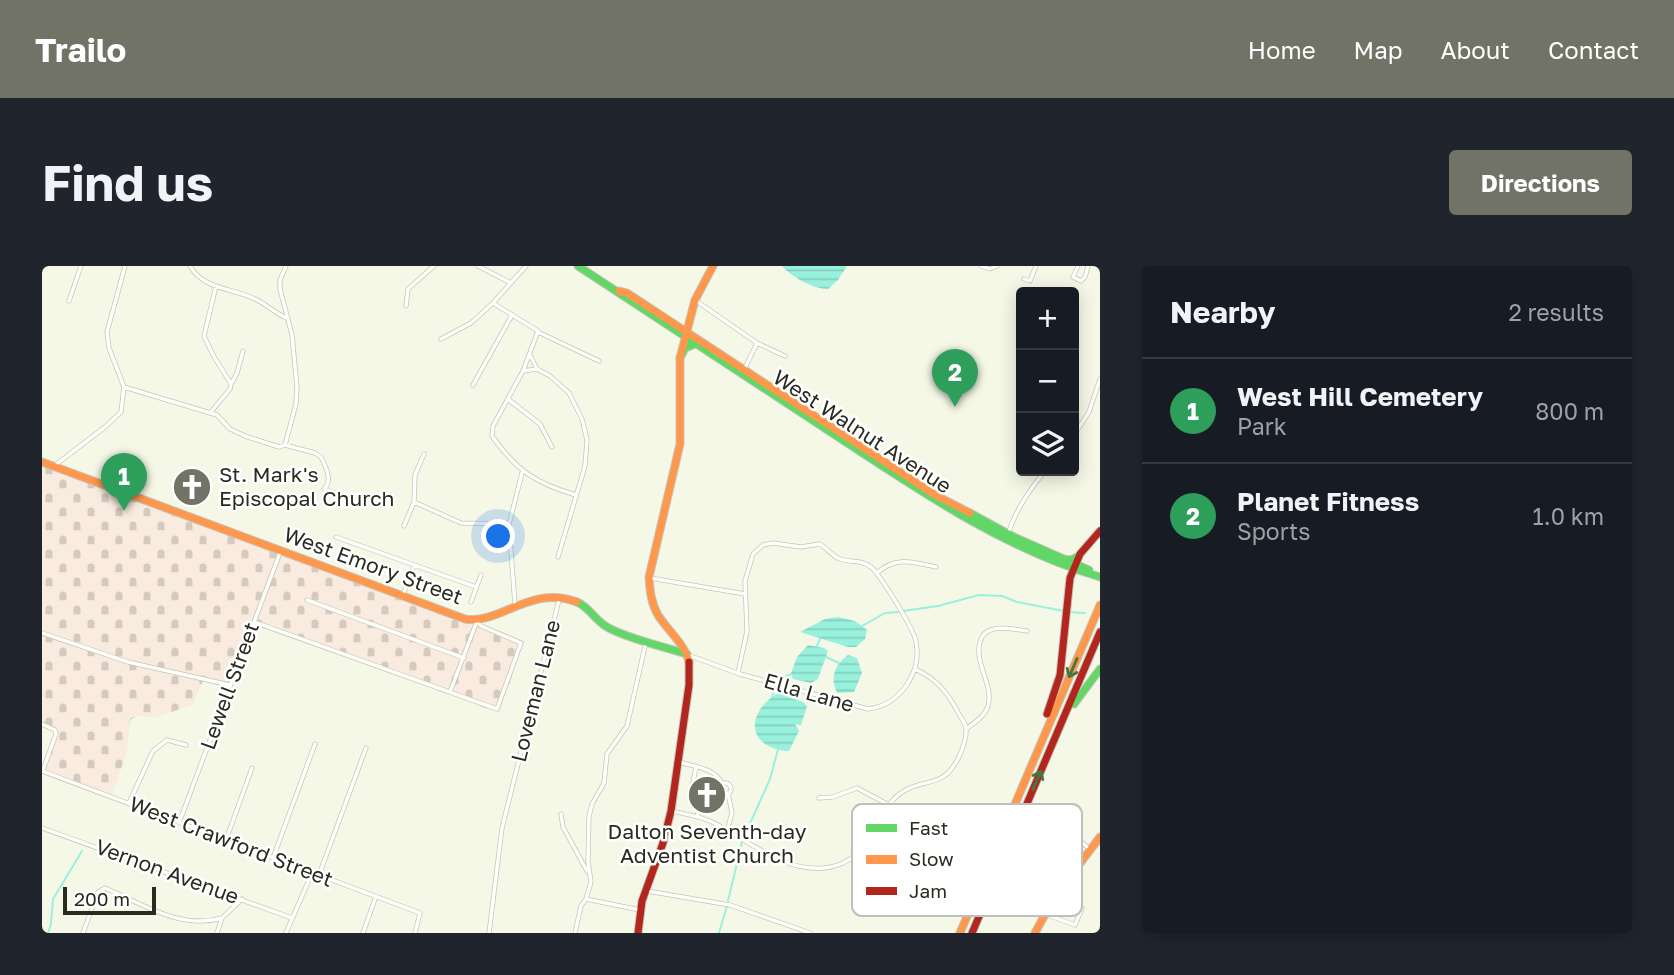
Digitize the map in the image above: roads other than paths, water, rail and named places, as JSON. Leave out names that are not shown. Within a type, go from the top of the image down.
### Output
[{"type":"main road","name":"West Walnut Avenue","points":[[578,266],[627,293],[677,326],[695,344],[926,492],[1006,537],[1100,576]]},
{"type":"main road","points":[[638,933],[645,890],[663,843],[671,811],[690,685],[687,654],[657,614],[650,596],[649,577],[679,452],[680,358],[695,300],[713,266]]},
{"type":"main road","name":"West Walnut Avenue","points":[[619,290],[625,298],[744,370],[926,492]]},
{"type":"main road","points":[[677,326],[684,325],[689,320]]},
{"type":"main road","points":[[680,358],[686,347],[695,344]]},
{"type":"main road","name":"West Emory Street","points":[[42,462],[477,621],[531,599],[559,598]]},
{"type":"main road","points":[[1070,578],[1062,561],[1073,560],[1100,531]]},
{"type":"main road","points":[[1023,785],[1059,680],[1070,578],[1080,554]]},
{"type":"main road","points":[[559,598],[584,605],[596,620],[608,628],[687,654]]},
{"type":"main road","points":[[1015,804],[1100,605]]},
{"type":"main road","points":[[1027,804],[1100,632]]},
{"type":"main road","points":[[1063,720],[1100,668]]},
{"type":"main road","points":[[1082,863],[1100,837]]},
{"type":"main road","points":[[960,933],[967,916]]},
{"type":"main road","points":[[972,933],[979,916]]},
{"type":"main road","points":[[1035,933],[1044,916]]},
{"type":"street","points":[[69,301],[81,266]]},
{"type":"street","points":[[54,466],[121,412],[124,387],[109,348],[107,332],[125,266]]},
{"type":"street","points":[[190,266],[199,278],[258,300],[288,319]]},
{"type":"street","points":[[285,445],[296,404],[297,387],[288,319],[280,289],[280,280],[286,266]]},
{"type":"street","points":[[406,306],[408,289],[433,266]]},
{"type":"street","points":[[478,266],[511,283]]},
{"type":"street","points":[[441,338],[471,323],[526,266]]},
{"type":"street","points":[[981,266],[990,269],[997,266]]},
{"type":"street","points":[[1024,279],[1030,281],[1036,266]]},
{"type":"street","points":[[1078,266],[1073,277],[1082,281],[1088,266]]},
{"type":"street","points":[[216,286],[204,336],[231,384]]},
{"type":"street","points":[[695,300],[757,343],[785,356]]},
{"type":"street","points":[[493,303],[538,331],[600,361]]},
{"type":"street","points":[[473,385],[512,315]]},
{"type":"street","points":[[538,331],[523,371],[492,429],[492,436],[522,472],[561,491],[576,495]]},
{"type":"street","points":[[744,370],[757,343]]},
{"type":"street","points":[[210,413],[230,389],[243,351]]},
{"type":"street","points":[[529,354],[537,369],[550,376],[569,393],[582,419],[587,440],[585,466],[558,557]]},
{"type":"street","points":[[523,371],[537,369]]},
{"type":"street","points":[[1079,427],[1089,412],[1100,379]]},
{"type":"street","points":[[124,387],[217,415],[230,429],[245,436],[279,447],[285,445],[314,453],[321,457],[329,480],[324,489],[335,493]]},
{"type":"street","points":[[509,400],[540,424],[552,447]]},
{"type":"street","points":[[404,526],[414,502],[415,475],[424,454]]},
{"type":"street","points":[[515,605],[509,524],[522,472]]},
{"type":"street","points":[[1006,537],[1027,493],[1041,476]]},
{"type":"street","points":[[414,502],[461,523],[509,524]]},
{"type":"street","points":[[336,537],[475,587]]},
{"type":"street","name":"Ella Lane","points":[[738,673],[747,631],[745,580],[748,565],[757,548],[773,543],[801,547],[819,544],[838,559],[861,561],[877,573]]},
{"type":"street","name":"Lewell Street","points":[[179,823],[281,550]]},
{"type":"street","points":[[890,804],[906,789],[941,778],[948,773],[960,754],[966,729],[951,698],[941,685],[915,669],[916,640],[877,573],[885,566],[898,561],[936,566]]},
{"type":"street","points":[[403,595],[414,565]]},
{"type":"street","name":"West Emory Street","points":[[471,601],[481,575]]},
{"type":"street","points":[[649,577],[745,594]]},
{"type":"street","name":"Loveman Lane","points":[[489,933],[502,828],[559,598]]},
{"type":"street","points":[[307,600],[464,658]]},
{"type":"street","points":[[254,622],[497,709],[521,643],[481,626],[477,621]]},
{"type":"street","points":[[450,692],[477,621]]},
{"type":"street","points":[[966,729],[976,722],[987,708],[989,698],[978,657],[983,634],[987,630],[1009,628],[1027,631]]},
{"type":"street","points":[[42,633],[128,662],[230,685]]},
{"type":"street","points":[[575,933],[581,906],[591,882],[589,816],[592,804],[604,783],[607,754],[626,726],[646,642]]},
{"type":"street","name":"Ella Lane","points":[[687,654],[738,673],[868,709],[877,708],[892,700],[904,688],[915,669]]},
{"type":"street","points":[[42,724],[55,730],[56,734],[42,771]]},
{"type":"street","points":[[129,803],[153,751],[167,740],[186,745]]},
{"type":"street","points":[[272,858],[315,744]]},
{"type":"street","points":[[319,875],[366,748]]},
{"type":"street","points":[[680,762],[718,775],[722,783],[730,785],[732,813],[727,831]]},
{"type":"street","points":[[696,767],[692,787],[702,799],[697,817]]},
{"type":"street","points":[[226,840],[252,768]]},
{"type":"street","name":"West Crawford Street","points":[[42,771],[420,913],[415,933]]},
{"type":"street","points":[[722,783],[720,792],[729,793]]},
{"type":"street","points":[[820,798],[833,797],[858,788],[887,804]]},
{"type":"street","points":[[671,811],[697,817],[776,859],[796,866],[821,869],[852,859]]},
{"type":"street","points":[[561,814],[563,827],[589,872]]},
{"type":"street","name":"Vernon Avenue","points":[[42,828],[292,918]]},
{"type":"street","points":[[1082,843],[1091,850]]},
{"type":"street","points":[[286,933],[312,873]]},
{"type":"street","points":[[83,933],[98,892],[105,888],[159,913],[188,921],[207,922],[222,918]]},
{"type":"street","points":[[645,890],[730,905],[810,933]]},
{"type":"street","points":[[363,933],[376,896]]},
{"type":"street","points":[[217,933],[222,918],[242,899]]},
{"type":"street","points":[[586,899],[640,910]]},
{"type":"street","points":[[1051,916],[1076,925],[1079,916]]},
{"type":"water","points":[[782,266],[847,266],[828,289],[803,282]]},
{"type":"water","points":[[838,617],[855,621],[867,630],[865,639],[856,647],[800,632],[825,619]]},
{"type":"water","points":[[808,645],[828,651],[818,679],[811,683],[793,679],[791,673],[797,657]]},
{"type":"water","points":[[848,655],[857,658],[862,673],[854,692],[837,693],[835,672],[839,663]]},
{"type":"water","points":[[778,693],[807,706],[801,725],[795,724],[799,731],[789,751],[764,743],[755,728],[760,710]]},
{"type":"waterway","points":[[903,611],[938,606],[979,595],[1002,596],[1017,602],[1064,611]]},
{"type":"waterway","points":[[862,626],[885,613],[898,612]]},
{"type":"waterway","points":[[1069,612],[1085,613]]},
{"type":"waterway","points":[[817,646],[820,639]]},
{"type":"waterway","points":[[826,657],[839,663]]},
{"type":"waterway","points":[[772,697],[778,680],[791,674]]},
{"type":"waterway","points":[[744,837],[770,779],[778,749]]},
{"type":"waterway","points":[[728,901],[742,842]]},
{"type":"waterway","points":[[48,933],[53,899],[82,851]]},
{"type":"waterway","points":[[719,933],[727,906]]},
{"type":"place","name":"Planet Fitness","points":[[955,407]]},
{"type":"place","name":"St. Mark's Episcopal Church","points":[[192,487]]},
{"type":"place","name":"West Hill Cemetery","points":[[124,511]]},
{"type":"place","name":"Dalton Seventh-day Adventist Church","points":[[707,795]]}]
